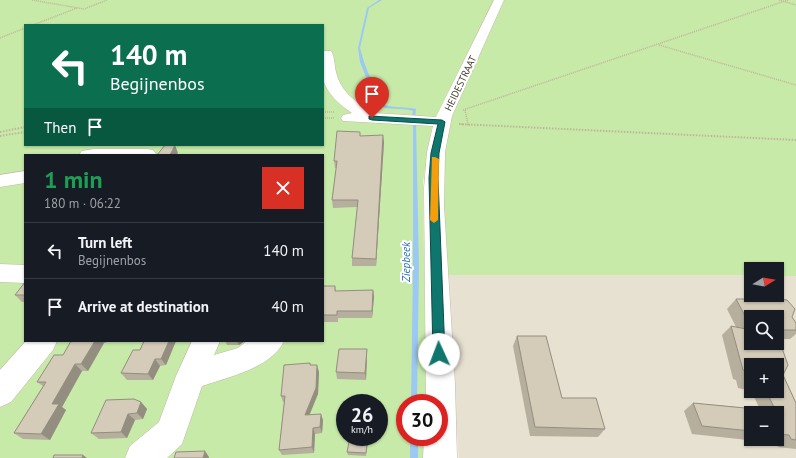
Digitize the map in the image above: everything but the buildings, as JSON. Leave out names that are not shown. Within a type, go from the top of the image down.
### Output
[{"type":"street","name":"HEIDESTRAAT","points":[[440,458],[442,417],[434,178],[435,153],[442,122],[499,0]]},
{"type":"street","points":[[326,54],[329,77],[333,87],[355,108],[372,118]]},
{"type":"street","points":[[349,118],[442,122]]},
{"type":"street","points":[[94,154],[147,154]]},
{"type":"street","points":[[0,181],[24,177]]},
{"type":"street","points":[[0,392],[42,342]]},
{"type":"street","points":[[142,458],[171,433],[191,376],[206,342]]},
{"type":"street","points":[[191,376],[246,358],[269,342]]},
{"type":"path","points":[[32,0],[84,9],[107,0]]},
{"type":"path","points":[[779,0],[796,5]]},
{"type":"path","points":[[442,122],[451,114],[788,0]]},
{"type":"path","points":[[37,24],[78,8]]},
{"type":"path","points":[[0,38],[24,28]]},
{"type":"path","points":[[658,44],[796,85]]},
{"type":"path","points":[[465,110],[468,124]]},
{"type":"path","points":[[442,122],[796,140]]},
{"type":"path","points":[[0,132],[24,127]]},
{"type":"path","points":[[0,136],[24,132]]},
{"type":"shaded area","points":[[444,275],[744,275],[744,302],[784,302],[784,276],[796,276],[796,458],[459,458]]},
{"type":"green space","points":[[0,0],[796,0],[796,276],[784,276],[784,262],[744,262],[744,275],[444,275],[438,182],[445,129],[432,128],[423,181],[426,394],[396,394],[396,446],[426,446],[427,458],[0,458]]},
{"type":"waterway","name":"Ziepbeek","points":[[381,0],[368,8],[359,48],[362,62],[378,104],[387,107],[415,110],[414,117]]},
{"type":"waterway","name":"Ziepbeek","points":[[414,122],[416,266],[414,394]]},
{"type":"waterway","name":"Ziepbeek","points":[[414,446],[414,458]]},
{"type":"slow traffic","points":[[434,220],[435,159]]},
{"type":"route","points":[[372,118],[442,122],[435,153],[434,178],[439,354]]}]
